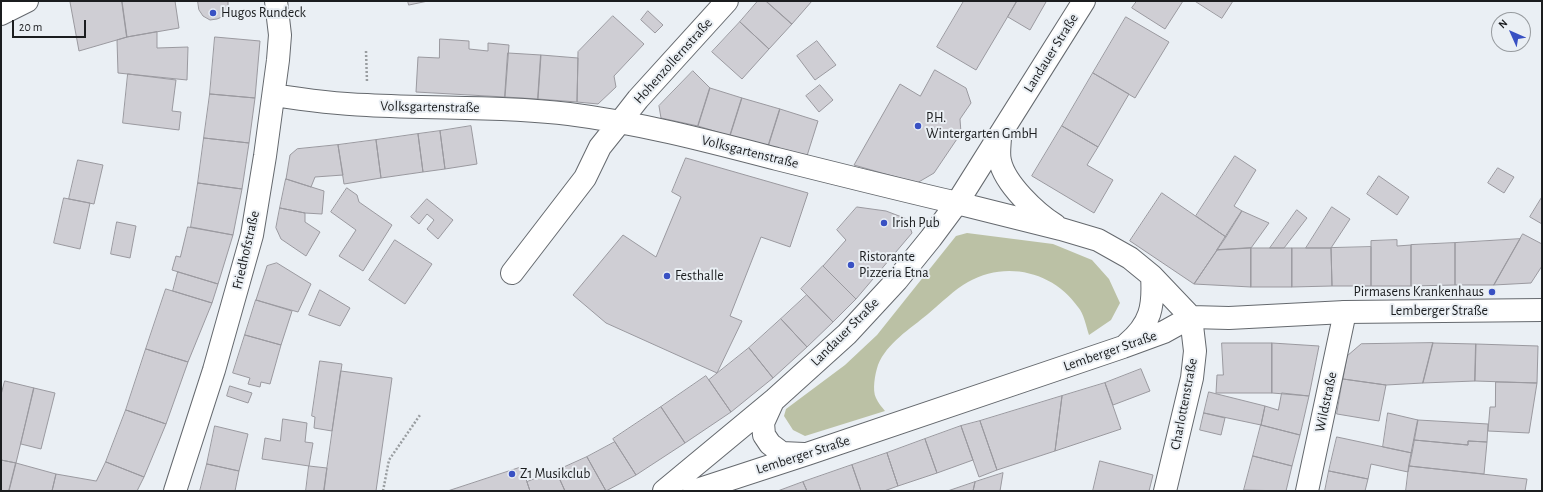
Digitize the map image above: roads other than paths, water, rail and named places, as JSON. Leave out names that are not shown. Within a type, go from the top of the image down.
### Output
[{"type":"main road","points":[[1,14],[27,1]]},
{"type":"main road","name":"Friedhofstraße","points":[[175,491],[214,370],[250,242],[274,95],[280,35],[276,1]]},
{"type":"main road","name":"Hohenzollernstraße","points":[[512,273],[585,178],[600,147],[638,99],[727,1]]},
{"type":"main road","name":"Landauer Straße","points":[[664,491],[775,399],[847,334],[897,280],[957,203],[1084,1]]},
{"type":"main road","name":"Volksgartenstraße","points":[[274,95],[329,103],[368,106],[527,110],[569,114],[620,122],[692,137],[1061,229],[1098,240],[1130,258],[1152,276],[1191,317]]},
{"type":"main road","points":[[1000,136],[1000,160],[1004,172],[1023,197],[1045,219],[1061,229]]},
{"type":"main road","points":[[1123,347],[1138,335],[1148,320],[1152,310],[1152,276]]},
{"type":"main road","name":"Lemberger Straße","points":[[694,491],[1123,347],[1164,332],[1191,317],[1229,318],[1345,312],[1542,310]]},
{"type":"main road","name":"Wildstraße","points":[[1307,491],[1345,312]]},
{"type":"main road","name":"Charlottenstraße","points":[[1165,491],[1192,378],[1195,351],[1191,317]]},
{"type":"main road","points":[[775,399],[763,423],[764,435],[770,444],[782,453],[807,454]]},
{"type":"place","name":"Hugos Rundeck","points":[[213,13]]},
{"type":"place","name":"P.H. Wintergarten GmbH","points":[[918,126]]},
{"type":"place","name":"Irish Pub","points":[[884,223]]},
{"type":"place","name":"Ristorante Pizzeria Etna","points":[[851,265]]},
{"type":"place","name":"Festhalle","points":[[667,276]]},
{"type":"place","name":"Pirmasens Krankenhaus","points":[[1492,292]]},
{"type":"place","name":"Z1 Musikclub","points":[[512,474]]}]
